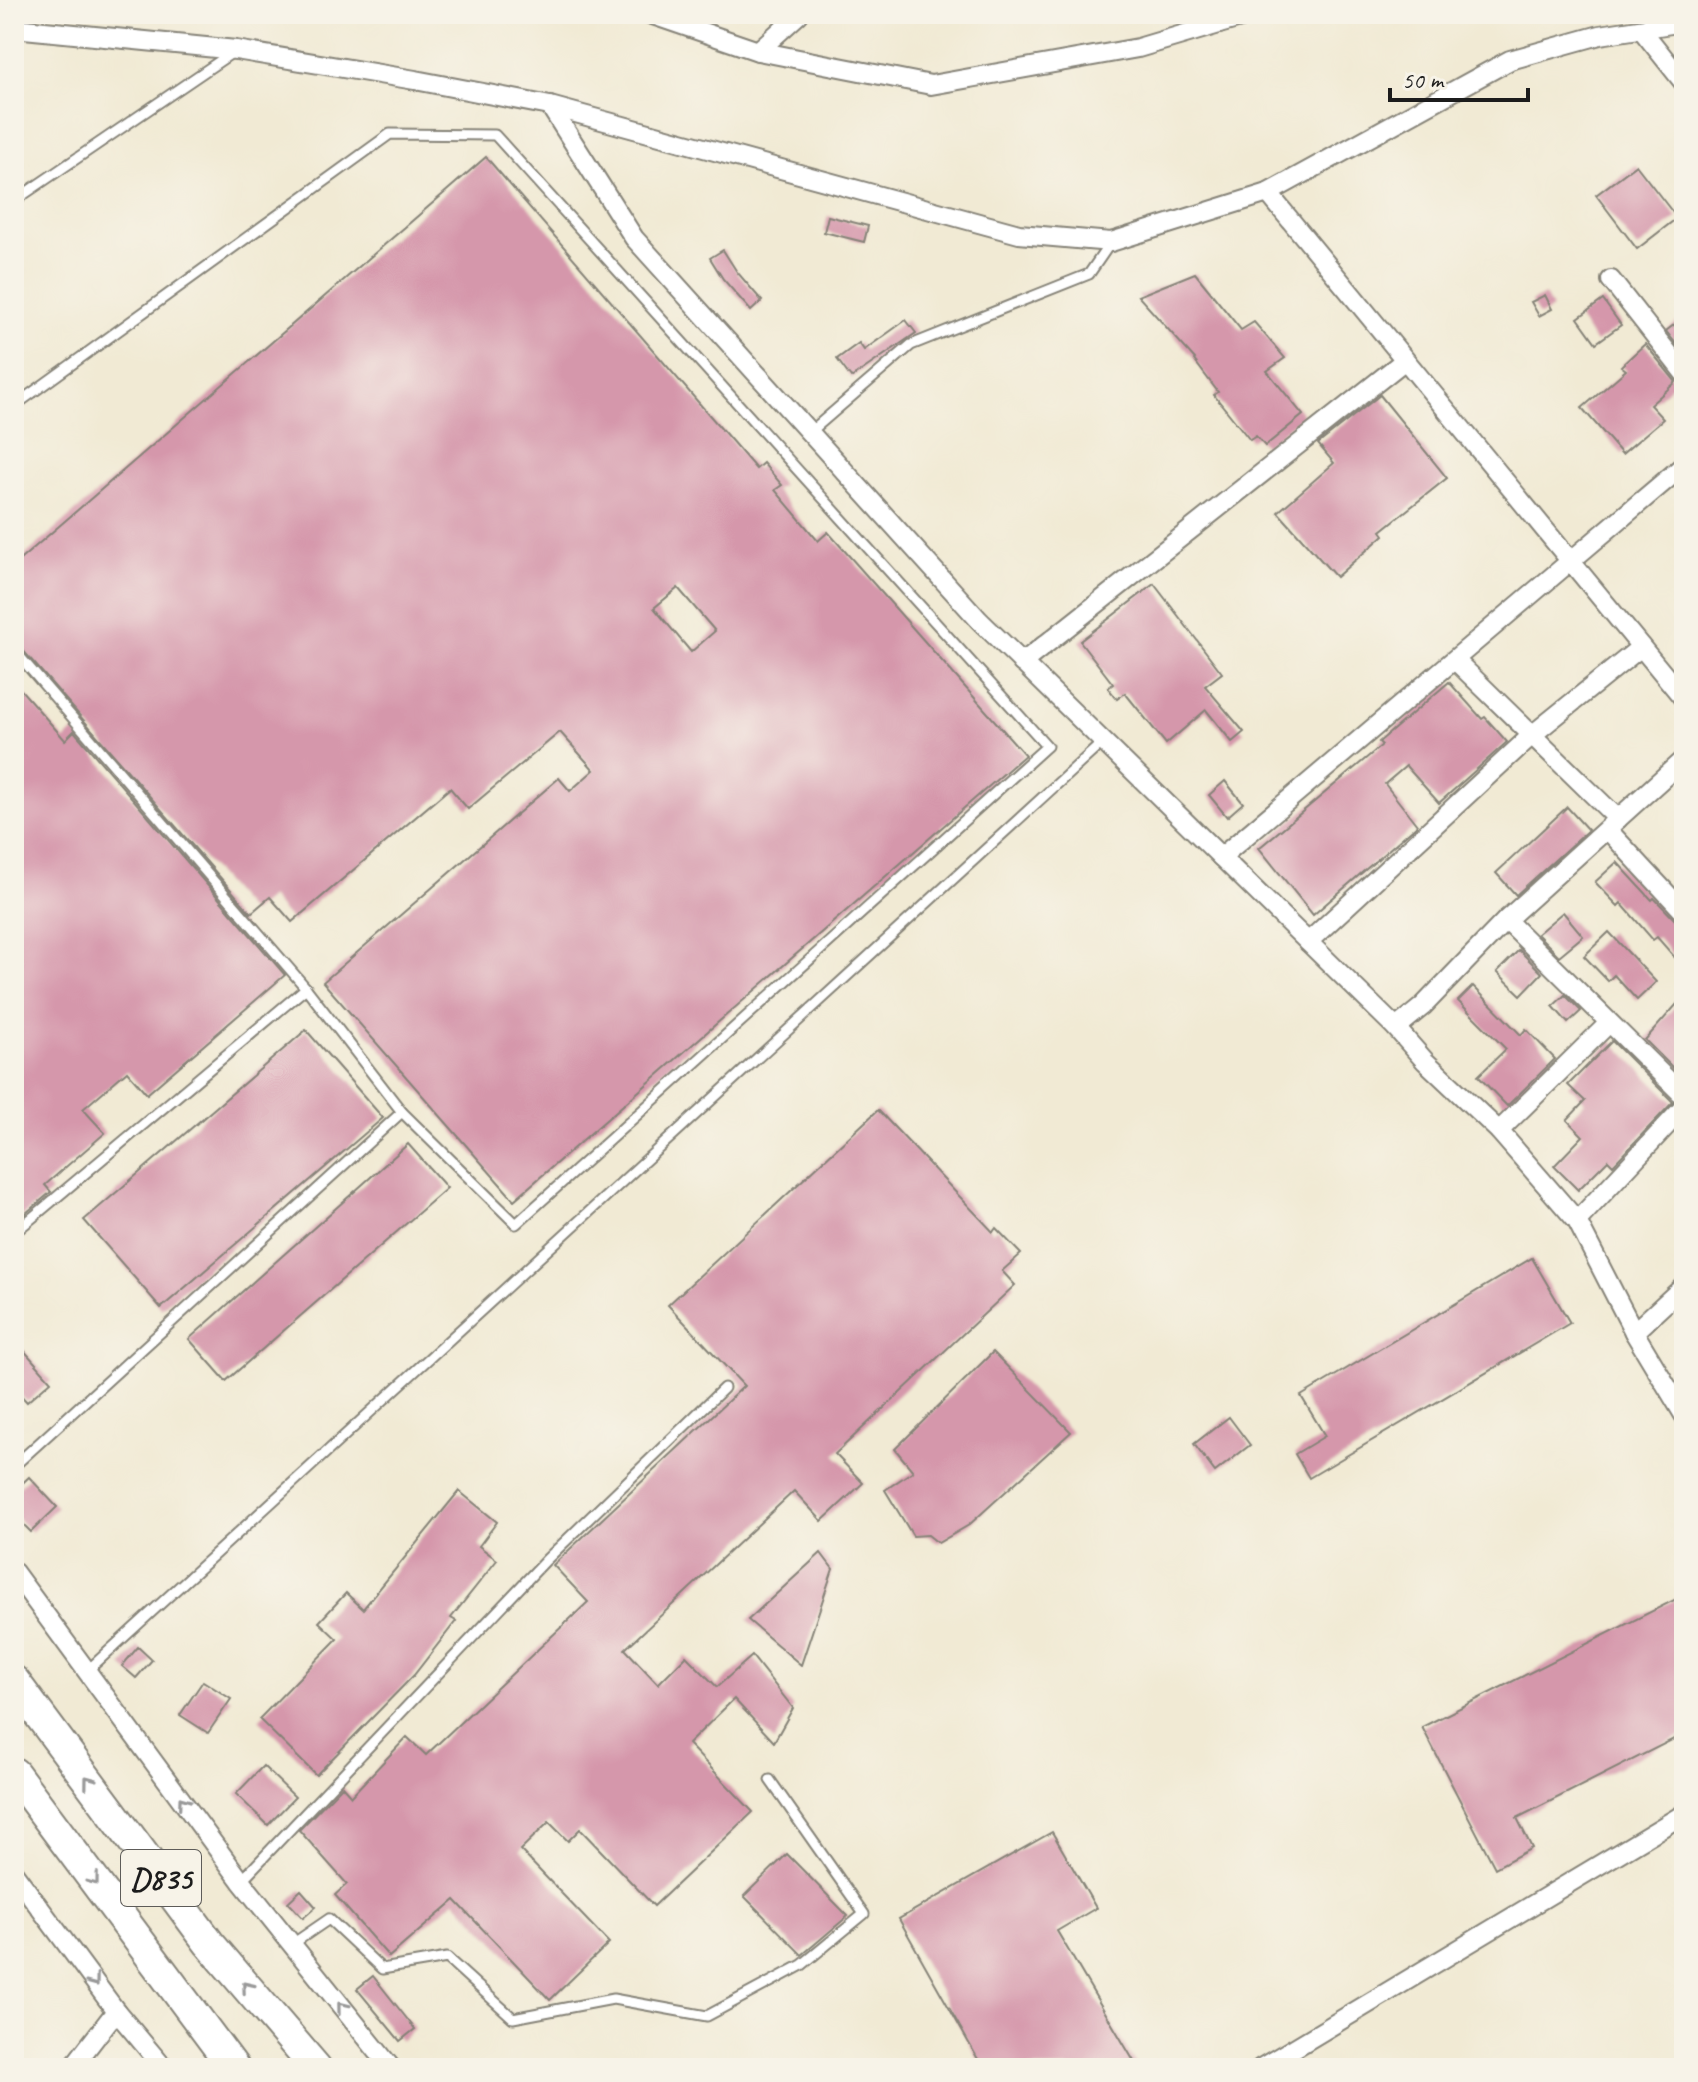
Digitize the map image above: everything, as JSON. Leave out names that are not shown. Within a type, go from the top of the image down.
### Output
[{"type":"highway","name":"D835","points":[[14,1681],[209,1943],[316,2068]]},
{"type":"highway","name":"D835","points":[[14,1773],[234,2068]]},
{"type":"street","points":[[650,14],[758,51],[931,85],[1138,48],[1215,19],[1255,14]]},
{"type":"street","points":[[758,51],[799,14]]},
{"type":"street","points":[[14,28],[236,50],[550,106],[1019,234],[1111,242],[1268,193],[1510,60],[1600,35],[1684,22]]},
{"type":"street","points":[[1641,29],[1684,83]]},
{"type":"street","points":[[550,106],[634,238],[979,620],[1499,1131],[1577,1221],[1634,1332],[1684,1415]]},
{"type":"street","points":[[1268,193],[1684,699]]},
{"type":"street","points":[[1611,280],[1684,373]]},
{"type":"street","points":[[1022,663],[1405,360]]},
{"type":"street","points":[[1221,857],[1684,465]]},
{"type":"street","points":[[1308,942],[1532,735],[1641,647]]},
{"type":"street","points":[[1455,660],[1532,735],[1613,824],[1684,912]]},
{"type":"street","points":[[1396,1028],[1423,1006],[1506,920],[1684,759]]},
{"type":"street","points":[[1506,920],[1684,1096]]},
{"type":"street","points":[[1499,1131],[1609,1023]]},
{"type":"street","points":[[1577,1221],[1684,1107]]},
{"type":"street","points":[[1634,1332],[1684,1286]]},
{"type":"street","points":[[14,1572],[241,1881],[391,2068]]},
{"type":"street","points":[[1261,2068],[1684,1814]]},
{"type":"street","points":[[14,1873],[116,2011],[164,2068]]},
{"type":"street","points":[[72,2068],[116,2011]]},
{"type":"lane","points":[[14,201],[236,50]]},
{"type":"lane","points":[[14,406],[390,134],[495,135],[1047,746],[516,1224],[402,1112],[306,988],[14,650]]},
{"type":"lane","points":[[809,433],[911,345],[1089,274],[1111,242]]},
{"type":"lane","points":[[87,1671],[1103,742]]},
{"type":"lane","points":[[14,1233],[306,988]]},
{"type":"lane","points":[[14,1466],[402,1112]]},
{"type":"lane","points":[[241,1881],[546,1560],[724,1388]]},
{"type":"lane","points":[[291,1945],[329,1919],[382,1969],[447,1958],[513,2018],[613,1999],[707,2016],[802,1965],[864,1914],[770,1780]]},
{"type":"building","points":[[486,157],[756,469],[763,463],[782,485],[775,490],[818,541],[828,532],[1025,755],[514,1200],[323,982],[559,778],[570,791],[594,770],[560,732],[468,809],[450,788],[292,922],[270,897],[251,913],[14,640],[14,565]],"holes":[[[678,588],[715,631],[691,652],[654,608]]]},
{"type":"building","points":[[1636,165],[1677,218],[1637,249],[1596,195]]},
{"type":"building","points":[[828,216],[868,226],[864,242],[824,232]]},
{"type":"building","points":[[723,250],[762,301],[751,311],[723,279],[710,258]]},
{"type":"building","points":[[1195,273],[1241,330],[1254,322],[1285,358],[1267,371],[1303,415],[1265,446],[1256,436],[1250,440],[1214,395],[1218,392],[1195,359],[1138,296]]},
{"type":"building","points":[[1545,295],[1552,309],[1539,316],[1531,302]]},
{"type":"building","points":[[1603,300],[1621,325],[1596,343],[1578,318]]},
{"type":"building","points":[[1684,317],[1684,354],[1666,331]]},
{"type":"building","points":[[906,320],[916,333],[851,378],[837,359],[859,343],[864,350]]},
{"type":"building","points":[[1645,344],[1676,382],[1650,405],[1663,419],[1622,454],[1582,408],[1626,370],[1621,366]]},
{"type":"building","points":[[1380,395],[1447,478],[1381,531],[1384,535],[1336,577],[1278,512],[1334,463],[1318,444]]},
{"type":"building","points":[[1154,584],[1222,673],[1205,686],[1244,732],[1232,742],[1206,710],[1166,744],[1125,693],[1117,699],[1108,688],[1113,684],[1080,641]]},
{"type":"building","points":[[14,682],[65,740],[74,731],[285,975],[147,1094],[127,1071],[83,1109],[105,1133],[45,1185],[51,1192],[14,1223]]},
{"type":"building","points":[[1449,682],[1507,742],[1439,803],[1406,766],[1385,784],[1417,825],[1313,915],[1259,848],[1382,745],[1379,742]]},
{"type":"building","points":[[1225,781],[1243,803],[1227,817],[1209,795]]},
{"type":"building","points":[[1567,807],[1588,830],[1516,895],[1496,873]]},
{"type":"building","points":[[1617,862],[1652,900],[1654,898],[1675,920],[1684,924],[1684,968],[1657,937],[1653,940],[1621,903],[1618,906],[1595,882]]},
{"type":"building","points":[[1563,912],[1583,936],[1559,956],[1537,934]]},
{"type":"building","points":[[1609,932],[1656,982],[1637,1000],[1614,975],[1608,981],[1584,956]]},
{"type":"building","points":[[1519,950],[1542,973],[1521,995],[1497,972]]},
{"type":"building","points":[[1473,986],[1521,1035],[1526,1029],[1555,1059],[1507,1106],[1478,1076],[1506,1049],[1458,1001]]},
{"type":"building","points":[[1565,995],[1581,1011],[1568,1023],[1553,1006]]},
{"type":"building","points":[[1677,1004],[1684,1011],[1684,1079],[1645,1040]]},
{"type":"building","points":[[306,1030],[383,1118],[161,1308],[84,1220]]},
{"type":"building","points":[[1612,1041],[1673,1102],[1613,1165],[1608,1160],[1578,1190],[1554,1166],[1583,1136],[1567,1120],[1585,1101],[1568,1085]]},
{"type":"building","points":[[878,1110],[993,1232],[996,1228],[1021,1254],[1002,1271],[1015,1285],[835,1454],[863,1483],[822,1521],[794,1491],[625,1649],[658,1684],[686,1656],[717,1687],[752,1656],[793,1708],[774,1742],[734,1699],[688,1744],[753,1812],[654,1906],[580,1829],[568,1841],[549,1822],[520,1850],[609,1943],[550,2000],[455,1900],[389,1957],[335,1895],[347,1884],[299,1830],[342,1786],[351,1796],[407,1737],[426,1755],[588,1602],[553,1565],[744,1386],[668,1305]]},
{"type":"building","points":[[408,1144],[447,1188],[226,1381],[189,1339]]},
{"type":"building","points":[[1532,1258],[1570,1323],[1309,1478],[1295,1454],[1325,1436],[1301,1396]]},
{"type":"building","points":[[14,1339],[51,1381],[27,1402],[14,1388]]},
{"type":"building","points":[[993,1352],[1071,1432],[969,1525],[938,1543],[928,1535],[913,1536],[885,1490],[913,1471],[895,1449]]},
{"type":"building","points":[[1229,1417],[1250,1445],[1215,1472],[1194,1444]]},
{"type":"building","points":[[29,1477],[57,1507],[31,1532],[14,1515],[14,1491]]},
{"type":"building","points":[[459,1491],[497,1522],[479,1546],[497,1560],[451,1618],[456,1621],[414,1675],[316,1775],[259,1719],[337,1639],[319,1622],[346,1593],[363,1609]]},
{"type":"building","points":[[821,1553],[833,1569],[801,1665],[748,1620]]},
{"type":"building","points":[[1684,1595],[1684,1734],[1517,1818],[1532,1848],[1495,1868],[1422,1727]]},
{"type":"building","points":[[138,1647],[152,1660],[136,1678],[122,1666]]},
{"type":"building","points":[[203,1681],[231,1699],[208,1733],[180,1715]]},
{"type":"building","points":[[263,1766],[295,1797],[268,1825],[236,1794]]},
{"type":"building","points":[[1052,1832],[1096,1908],[1057,1931],[1138,2068],[983,2068],[899,1919]]},
{"type":"building","points":[[787,1854],[848,1916],[802,1955],[744,1896]]},
{"type":"building","points":[[301,1890],[316,1907],[303,1918],[288,1902]]},
{"type":"building","points":[[373,1976],[415,2029],[400,2041],[357,1989]]}]
